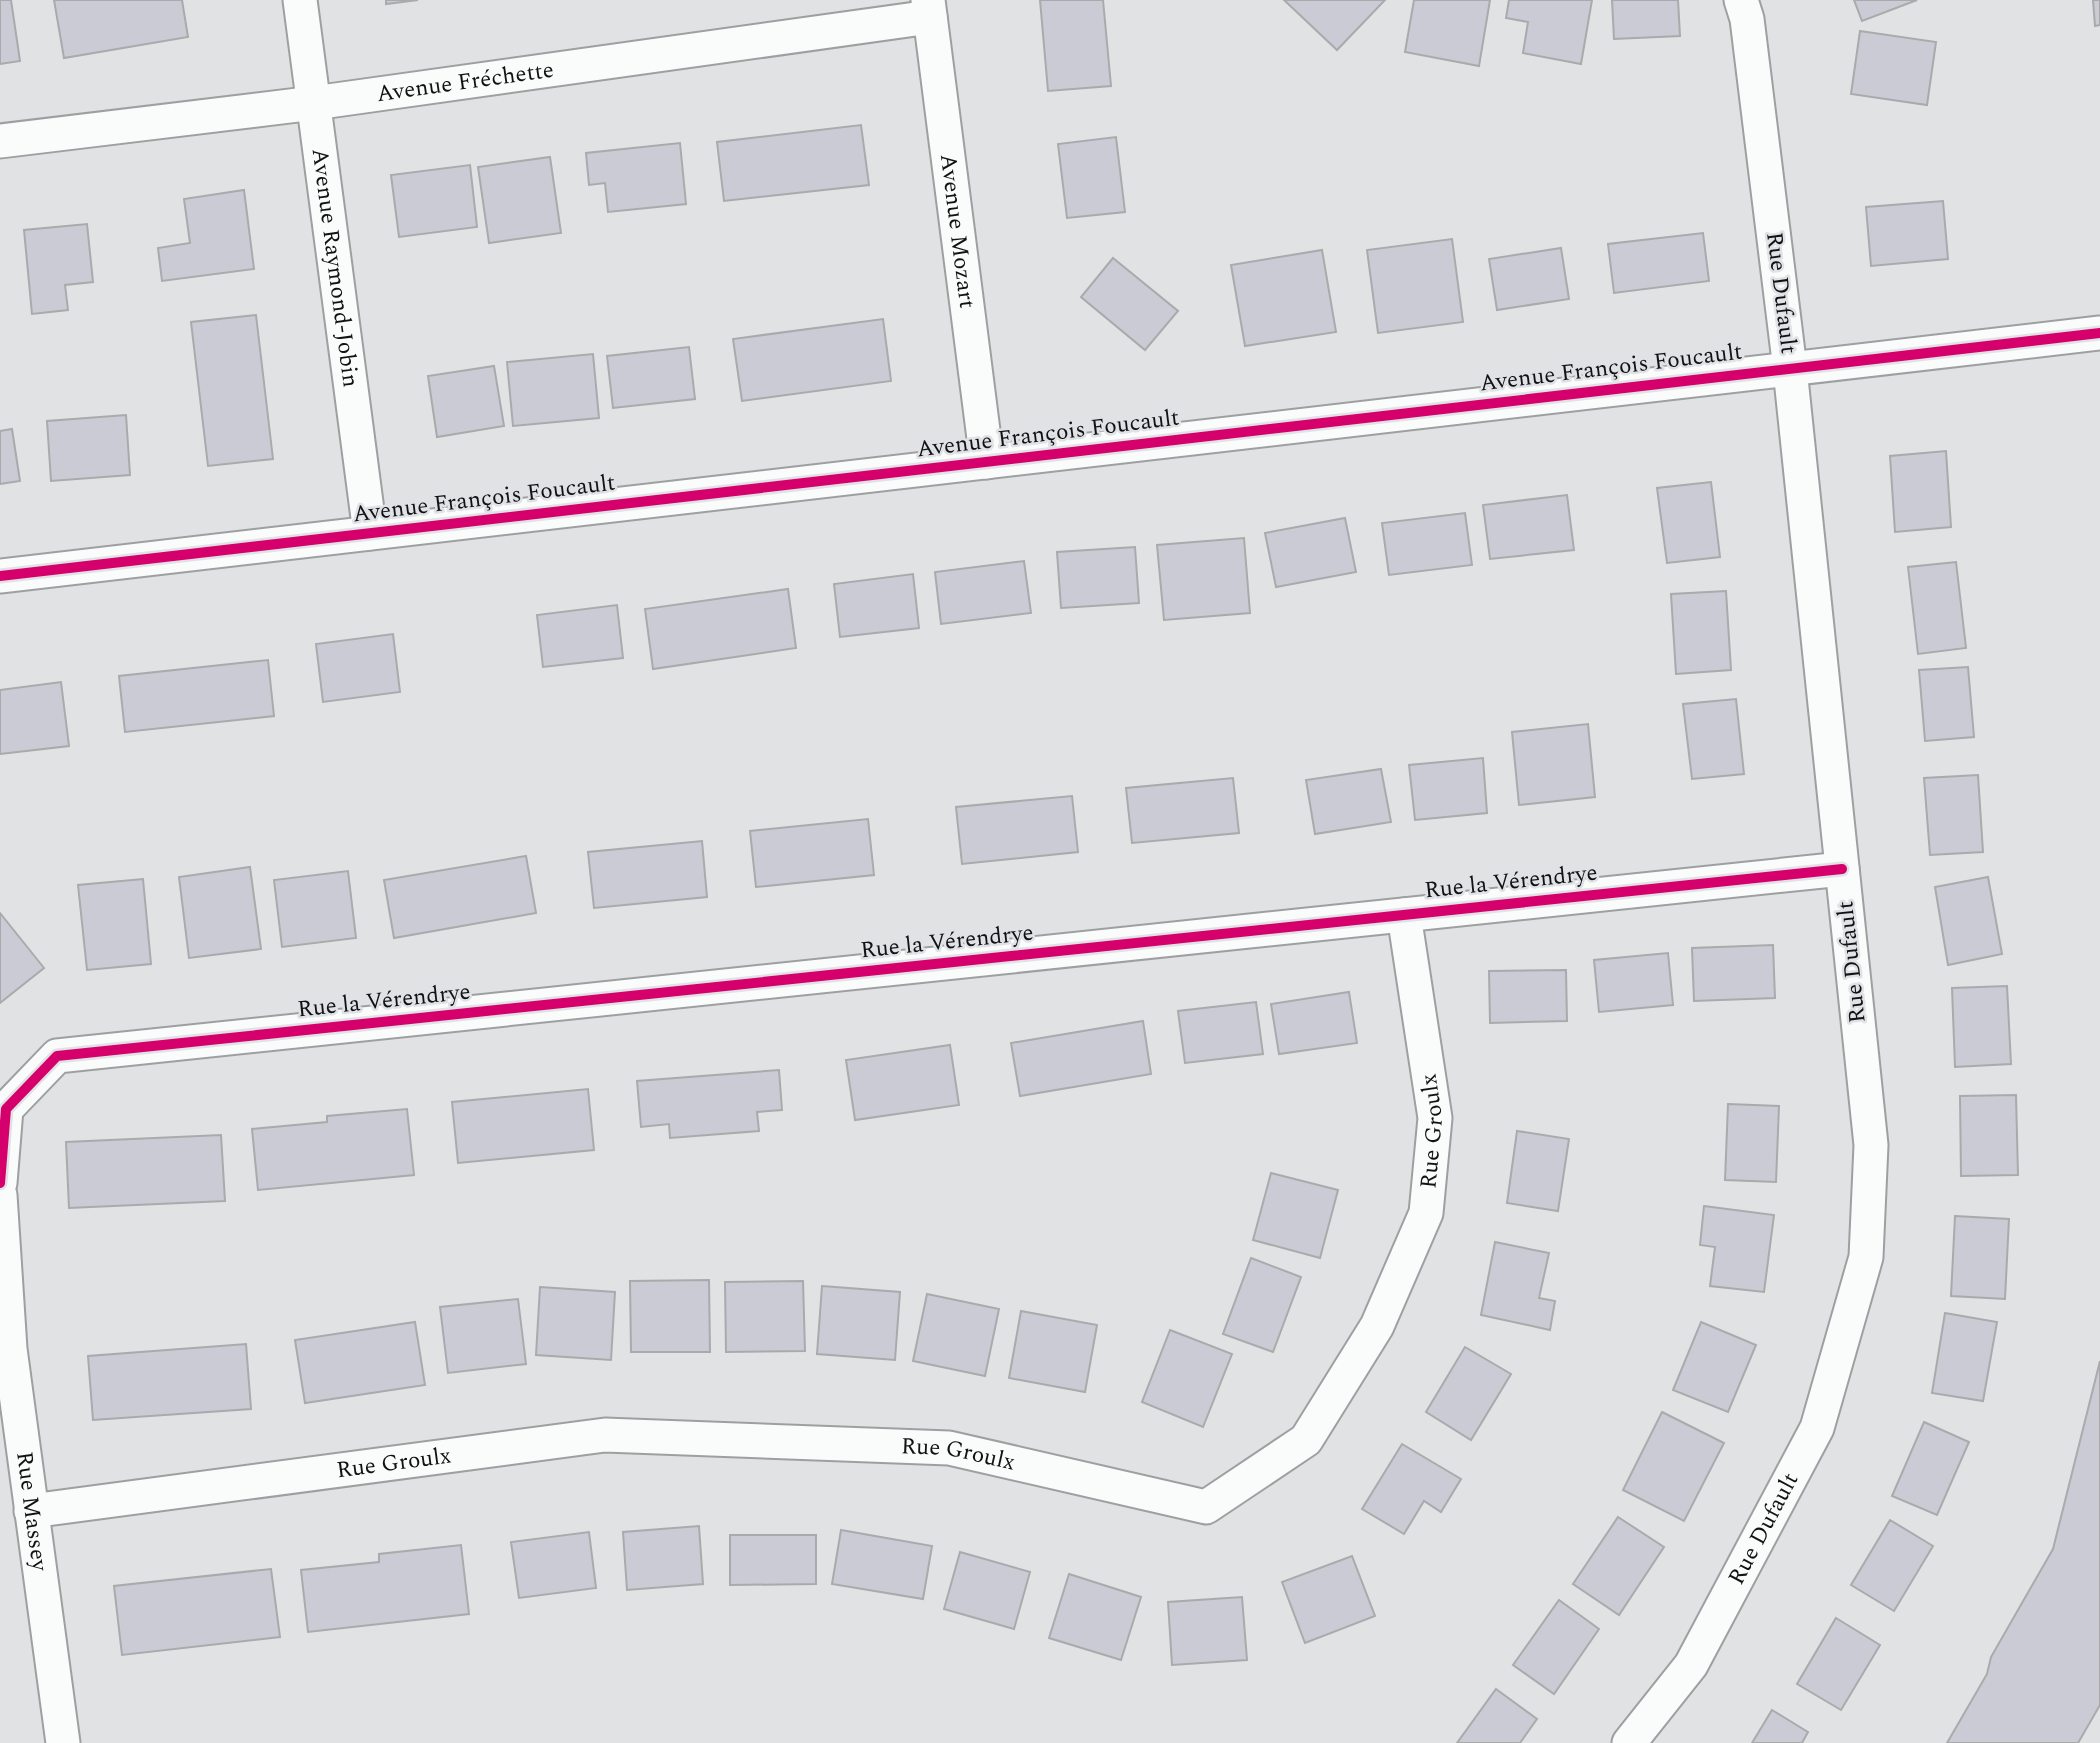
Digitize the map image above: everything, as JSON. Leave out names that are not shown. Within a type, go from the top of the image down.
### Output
[{"type":"street","name":"Avenue Raymond-Jobin","points":[[300,0],[370,533]]},
{"type":"street","name":"Rue Dufault","points":[[1629,1743],[1690,1665],[1817,1428],[1866,1257],[1871,1145],[1790,369],[1747,19],[1741,0]]},
{"type":"street","name":"Avenue Fréchette","points":[[0,141],[314,103],[929,8]]},
{"type":"street","name":"Avenue Mozart","points":[[929,8],[986,462]]},
{"type":"street","name":"Avenue François Foucault","points":[[0,576],[2100,333]]},
{"type":"street","name":"Rue la Vérendrye","points":[[0,1183],[6,1109],[57,1056],[1842,869]]},
{"type":"street","name":"Rue Groulx","points":[[31,1511],[605,1434],[949,1448],[1206,1507],[1306,1440],[1377,1326],[1426,1213],[1435,1118],[1405,915]]},
{"type":"street","name":"Rue Massey","points":[[0,1195],[10,1349],[62,1743]]},
{"type":"building","points":[[0,0],[11,0],[20,61],[0,64]]},
{"type":"building","points":[[54,0],[182,0],[188,37],[64,58]]},
{"type":"building","points":[[386,0],[418,0],[386,4]]},
{"type":"building","points":[[1040,0],[1103,0],[1111,86],[1048,91]]},
{"type":"building","points":[[1284,0],[1385,0],[1337,50]]},
{"type":"building","points":[[1414,0],[1490,0],[1479,66],[1405,52]]},
{"type":"building","points":[[1509,0],[1592,0],[1581,64],[1523,53],[1528,22],[1506,18]]},
{"type":"building","points":[[1612,0],[1678,0],[1680,36],[1614,39]]},
{"type":"building","points":[[1854,0],[1917,0],[1862,21]]},
{"type":"building","points":[[2093,0],[2100,0],[2100,25],[2095,26]]},
{"type":"building","points":[[1860,31],[1936,42],[1927,105],[1851,94]]},
{"type":"building","points":[[861,125],[869,185],[724,201],[717,142]]},
{"type":"building","points":[[1116,137],[1125,212],[1067,218],[1058,144]]},
{"type":"building","points":[[680,143],[686,204],[608,212],[605,183],[589,185],[586,153]]},
{"type":"building","points":[[550,157],[561,233],[489,243],[478,167]]},
{"type":"building","points":[[470,165],[477,227],[399,237],[391,175]]},
{"type":"building","points":[[244,190],[254,269],[162,281],[158,248],[190,243],[184,199]]},
{"type":"building","points":[[1943,201],[1948,259],[1871,266],[1866,207]]},
{"type":"building","points":[[87,224],[93,282],[65,285],[68,310],[32,314],[24,230]]},
{"type":"building","points":[[1703,233],[1709,281],[1614,293],[1608,244]]},
{"type":"building","points":[[1452,239],[1463,322],[1378,333],[1367,250]]},
{"type":"building","points":[[1561,248],[1569,299],[1497,310],[1489,259]]},
{"type":"building","points":[[1322,250],[1336,332],[1245,346],[1231,265]]},
{"type":"building","points":[[1113,258],[1178,311],[1145,350],[1081,297]]},
{"type":"building","points":[[256,315],[273,459],[208,466],[191,322]]},
{"type":"building","points":[[883,319],[891,381],[742,401],[733,339]]},
{"type":"building","points":[[689,347],[695,399],[613,408],[607,356]]},
{"type":"building","points":[[593,354],[599,418],[513,426],[507,362]]},
{"type":"building","points":[[494,366],[504,426],[437,437],[428,376]]},
{"type":"building","points":[[126,415],[130,475],[51,481],[47,421]]},
{"type":"building","points":[[12,429],[20,481],[0,484],[0,431]]},
{"type":"building","points":[[1946,451],[1951,527],[1895,532],[1890,456]]},
{"type":"building","points":[[1711,482],[1720,557],[1667,563],[1657,488]]},
{"type":"building","points":[[1567,495],[1574,550],[1490,559],[1483,505]]},
{"type":"building","points":[[1465,513],[1472,565],[1389,575],[1382,523]]},
{"type":"building","points":[[1345,518],[1356,572],[1276,587],[1265,533]]},
{"type":"building","points":[[1244,538],[1250,613],[1164,620],[1157,545]]},
{"type":"building","points":[[1135,547],[1139,603],[1061,608],[1057,552]]},
{"type":"building","points":[[1024,561],[1031,613],[941,624],[935,572]]},
{"type":"building","points":[[1956,562],[1966,648],[1918,654],[1908,567]]},
{"type":"building","points":[[913,574],[919,628],[840,637],[834,584]]},
{"type":"building","points":[[788,589],[796,648],[653,669],[645,609]]},
{"type":"building","points":[[1726,591],[1731,670],[1676,674],[1671,594]]},
{"type":"building","points":[[617,605],[623,658],[543,667],[537,615]]},
{"type":"building","points":[[393,634],[400,692],[323,702],[316,644]]},
{"type":"building","points":[[268,660],[274,716],[125,732],[119,676]]},
{"type":"building","points":[[1968,667],[1974,737],[1925,741],[1919,670]]},
{"type":"building","points":[[61,682],[69,746],[0,754],[0,690]]},
{"type":"building","points":[[1736,699],[1744,774],[1692,779],[1683,704]]},
{"type":"building","points":[[1588,724],[1595,797],[1519,805],[1512,732]]},
{"type":"building","points":[[1483,758],[1487,813],[1415,820],[1409,765]]},
{"type":"building","points":[[1381,769],[1391,822],[1315,834],[1306,780]]},
{"type":"building","points":[[1978,775],[1983,852],[1930,855],[1924,778]]},
{"type":"building","points":[[1233,778],[1239,833],[1132,843],[1126,788]]},
{"type":"building","points":[[1072,796],[1078,852],[962,864],[956,807]]},
{"type":"building","points":[[868,819],[874,875],[756,887],[750,831]]},
{"type":"building","points":[[702,841],[707,897],[594,908],[588,852]]},
{"type":"building","points":[[526,856],[536,913],[394,938],[384,880]]},
{"type":"building","points":[[250,867],[261,949],[189,958],[179,877]]},
{"type":"building","points":[[348,871],[356,938],[282,947],[274,880]]},
{"type":"building","points":[[1988,877],[2002,954],[1948,965],[1935,887]]},
{"type":"building","points":[[143,879],[151,964],[87,970],[78,885]]},
{"type":"building","points":[[0,913],[44,968],[0,1003]]},
{"type":"building","points":[[1773,945],[1775,998],[1694,1001],[1692,948]]},
{"type":"building","points":[[1668,953],[1673,1005],[1599,1012],[1594,960]]},
{"type":"building","points":[[1566,970],[1567,1021],[1490,1023],[1489,971]]},
{"type":"building","points":[[2007,986],[2011,1064],[1955,1067],[1952,988]]},
{"type":"building","points":[[1349,992],[1357,1043],[1279,1054],[1271,1004]]},
{"type":"building","points":[[1256,1002],[1263,1054],[1185,1063],[1178,1011]]},
{"type":"building","points":[[1143,1021],[1151,1074],[1020,1096],[1011,1043]]},
{"type":"building","points":[[950,1045],[959,1105],[855,1120],[846,1060]]},
{"type":"building","points":[[779,1070],[782,1110],[757,1112],[759,1131],[670,1138],[669,1124],[641,1127],[637,1081]]},
{"type":"building","points":[[588,1089],[594,1150],[458,1163],[452,1102]]},
{"type":"building","points":[[2016,1095],[2018,1175],[1961,1176],[1960,1096]]},
{"type":"building","points":[[1728,1104],[1779,1106],[1776,1182],[1725,1180]]},
{"type":"building","points":[[407,1109],[414,1175],[258,1190],[252,1129],[327,1122],[327,1116]]},
{"type":"building","points":[[1517,1131],[1569,1139],[1558,1211],[1507,1203]]},
{"type":"building","points":[[221,1135],[225,1201],[69,1208],[66,1142]]},
{"type":"building","points":[[1271,1173],[1338,1190],[1320,1258],[1253,1240]]},
{"type":"building","points":[[1704,1206],[1774,1215],[1764,1292],[1710,1286],[1715,1247],[1700,1245]]},
{"type":"building","points":[[1955,1216],[2009,1219],[2005,1299],[1951,1296]]},
{"type":"building","points":[[1495,1242],[1549,1253],[1539,1298],[1555,1301],[1550,1330],[1481,1315]]},
{"type":"building","points":[[1251,1258],[1301,1277],[1273,1352],[1223,1334]]},
{"type":"building","points":[[709,1280],[710,1352],[631,1352],[630,1281]]},
{"type":"building","points":[[803,1281],[805,1351],[726,1352],[725,1282]]},
{"type":"building","points":[[822,1286],[900,1292],[895,1360],[817,1354]]},
{"type":"building","points":[[540,1287],[615,1292],[611,1360],[536,1355]]},
{"type":"building","points":[[927,1294],[999,1309],[985,1376],[913,1361]]},
{"type":"building","points":[[518,1299],[526,1364],[448,1373],[440,1307]]},
{"type":"building","points":[[1021,1311],[1097,1325],[1085,1392],[1009,1378]]},
{"type":"building","points":[[1945,1313],[1997,1322],[1983,1401],[1932,1393]]},
{"type":"building","points":[[415,1322],[425,1385],[305,1403],[295,1340]]},
{"type":"building","points":[[1701,1322],[1756,1345],[1728,1412],[1673,1390]]},
{"type":"building","points":[[1170,1330],[1232,1354],[1203,1427],[1142,1402]]},
{"type":"building","points":[[246,1344],[251,1409],[93,1420],[88,1356]]},
{"type":"building","points":[[1465,1347],[1511,1374],[1471,1440],[1426,1412]]},
{"type":"building","points":[[2100,1361],[2100,1705],[2078,1743],[1947,1743],[1987,1674],[1991,1657],[2053,1549]]},
{"type":"building","points":[[1662,1412],[1724,1443],[1684,1521],[1623,1490]]},
{"type":"building","points":[[1924,1422],[1969,1442],[1937,1515],[1892,1496]]},
{"type":"building","points":[[1402,1444],[1461,1479],[1441,1512],[1424,1501],[1404,1534],[1362,1509]]},
{"type":"building","points":[[1618,1517],[1664,1547],[1619,1615],[1573,1584]]},
{"type":"building","points":[[1890,1520],[1933,1546],[1894,1611],[1851,1585]]},
{"type":"building","points":[[699,1526],[703,1584],[627,1590],[623,1532]]},
{"type":"building","points":[[841,1530],[932,1546],[923,1599],[832,1584]]},
{"type":"building","points":[[589,1532],[596,1588],[519,1598],[511,1542]]},
{"type":"building","points":[[730,1535],[816,1535],[816,1584],[730,1585]]},
{"type":"building","points":[[461,1545],[469,1614],[308,1632],[301,1570],[379,1562],[379,1554]]},
{"type":"building","points":[[960,1552],[1030,1572],[1014,1629],[944,1609]]},
{"type":"building","points":[[1352,1556],[1375,1616],[1305,1643],[1282,1582]]},
{"type":"building","points":[[271,1569],[280,1637],[122,1655],[114,1586]]},
{"type":"building","points":[[1069,1574],[1141,1597],[1121,1660],[1049,1638]]},
{"type":"building","points":[[1242,1597],[1247,1660],[1172,1665],[1168,1602]]},
{"type":"building","points":[[1559,1600],[1599,1629],[1554,1694],[1513,1665]]},
{"type":"building","points":[[1836,1618],[1880,1645],[1841,1710],[1797,1684]]},
{"type":"building","points":[[1496,1689],[1537,1719],[1520,1743],[1457,1743]]},
{"type":"building","points":[[1772,1710],[1808,1732],[1802,1743],[1752,1743]]},
{"type":"cycle path","points":[[0,576],[2100,333]]},
{"type":"cycle path","points":[[0,1183],[6,1109],[57,1056],[1842,869]]}]
